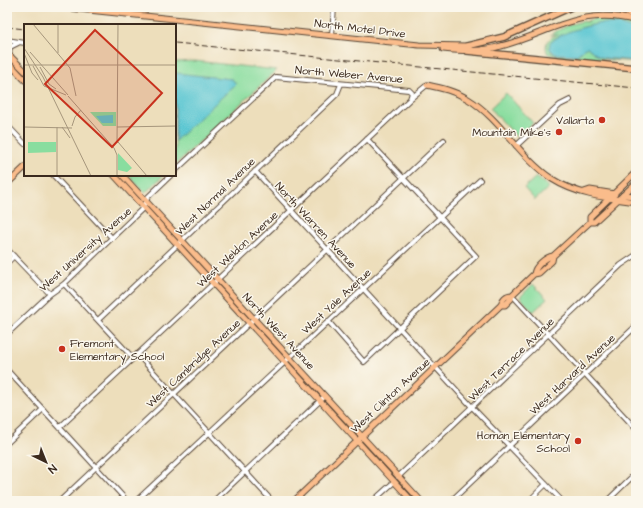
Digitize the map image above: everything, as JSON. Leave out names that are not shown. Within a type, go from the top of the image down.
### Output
[{"type":"highway","points":[[467,48],[504,37],[571,7]]},
{"type":"highway","points":[[615,7],[636,17]]},
{"type":"highway","points":[[467,48],[636,68]]},
{"type":"main road","name":"North Motel Drive","points":[[60,7],[332,35],[419,46],[467,48],[501,46],[584,17],[609,16],[636,22]]},
{"type":"main road","points":[[8,54],[24,71]]},
{"type":"main road","points":[[8,63],[24,71]]},
{"type":"main road","points":[[8,63],[24,79]]},
{"type":"main road","points":[[427,85],[447,90],[468,99],[484,112],[516,146],[548,176],[568,188],[584,192],[588,195],[636,202]]},
{"type":"main road","points":[[7,184],[24,168]]},
{"type":"main road","name":"West Clinton Avenue","points":[[590,222],[590,217],[636,172]]},
{"type":"main road","name":"North West Avenue","points":[[115,176],[177,244],[254,318],[421,501]]},
{"type":"main road","name":"North West Avenue","points":[[123,176],[182,240],[249,322],[412,501]]},
{"type":"main road","name":"West Clinton Avenue","points":[[294,501],[501,305],[501,301],[507,295],[512,295],[534,274],[539,273],[552,261],[553,256],[590,222],[594,222],[636,183]]},
{"type":"main road","points":[[584,192],[590,190],[636,196]]},
{"type":"street","points":[[332,35],[334,7]]},
{"type":"street","points":[[7,40],[24,43]]},
{"type":"street","points":[[8,54],[10,47],[18,43]]},
{"type":"street","name":"North Weber Avenue","points":[[176,170],[276,77],[409,90],[412,93],[410,99]]},
{"type":"street","name":"West Normal Avenue","points":[[98,320],[337,94],[341,84]]},
{"type":"street","name":"West Weldon Avenue","points":[[60,427],[367,139],[427,85]]},
{"type":"street","points":[[516,146],[562,103],[570,100]]},
{"type":"street","points":[[7,125],[24,143]]},
{"type":"street","points":[[328,321],[364,362],[476,256],[367,139]]},
{"type":"street","name":"West Cambridge Avenue","points":[[60,501],[444,140]]},
{"type":"street","name":"North Warren Avenue","points":[[255,171],[473,408],[562,501]]},
{"type":"street","points":[[54,176],[112,238]]},
{"type":"street","name":"West University Avenue","points":[[7,334],[50,294],[64,284],[112,238],[143,207],[148,197],[170,176]]},
{"type":"street","name":"West Yale Avenue","points":[[136,501],[284,361],[480,180]]},
{"type":"street","points":[[7,249],[50,294]]},
{"type":"street","name":"West Terrace Avenue","points":[[398,477],[473,408],[621,265],[636,254]]},
{"type":"street","points":[[7,263],[14,256]]},
{"type":"street","points":[[64,284],[133,358]]},
{"type":"street","points":[[512,295],[636,429]]},
{"type":"street","name":"West Harvard Avenue","points":[[451,501],[636,326]]},
{"type":"street","points":[[138,354],[272,501]]},
{"type":"street","points":[[7,371],[43,408],[127,501]]},
{"type":"street","points":[[214,501],[324,396]]},
{"type":"street","points":[[7,443],[43,408]]},
{"type":"street","points":[[607,501],[636,474]]},
{"type":"street","points":[[373,501],[394,482]]},
{"type":"street","points":[[529,501],[546,484]]},
{"type":"green space","points":[[596,18],[609,18],[625,23],[627,21],[636,24],[636,30],[610,24],[587,27],[561,35],[554,39],[550,43],[551,52],[563,56],[574,56],[580,54],[587,47],[598,56],[604,58],[636,62],[599,59],[592,62],[573,60],[579,58],[578,57],[566,58],[548,54],[546,47],[547,42],[558,34],[551,34],[574,23],[583,21],[587,22]]},
{"type":"green space","points":[[195,61],[277,70],[176,164],[176,62]]},
{"type":"green space","points":[[506,93],[533,123],[517,137],[490,108]]},
{"type":"green space","points":[[129,176],[163,176],[145,193]]},
{"type":"green space","points":[[536,177],[549,187],[535,200],[524,188]]},
{"type":"green space","points":[[533,284],[547,299],[533,312],[520,297]]},
{"type":"water","points":[[601,23],[619,24],[636,30],[636,61],[604,58],[598,56],[587,47],[577,55],[555,54],[549,48],[550,43],[561,35]]},
{"type":"water","points":[[176,73],[232,79],[236,84],[176,140]]},
{"type":"railway","points":[[7,27],[24,29]]},
{"type":"railway","points":[[176,43],[636,88]]},
{"type":"place","name":"Vallarta","points":[[602,120]]},
{"type":"place","name":"Mountain Mike's","points":[[559,132]]},
{"type":"place","name":"Fremont Elementary School","points":[[62,349]]},
{"type":"place","name":"Homan Elementary School","points":[[578,441]]}]
